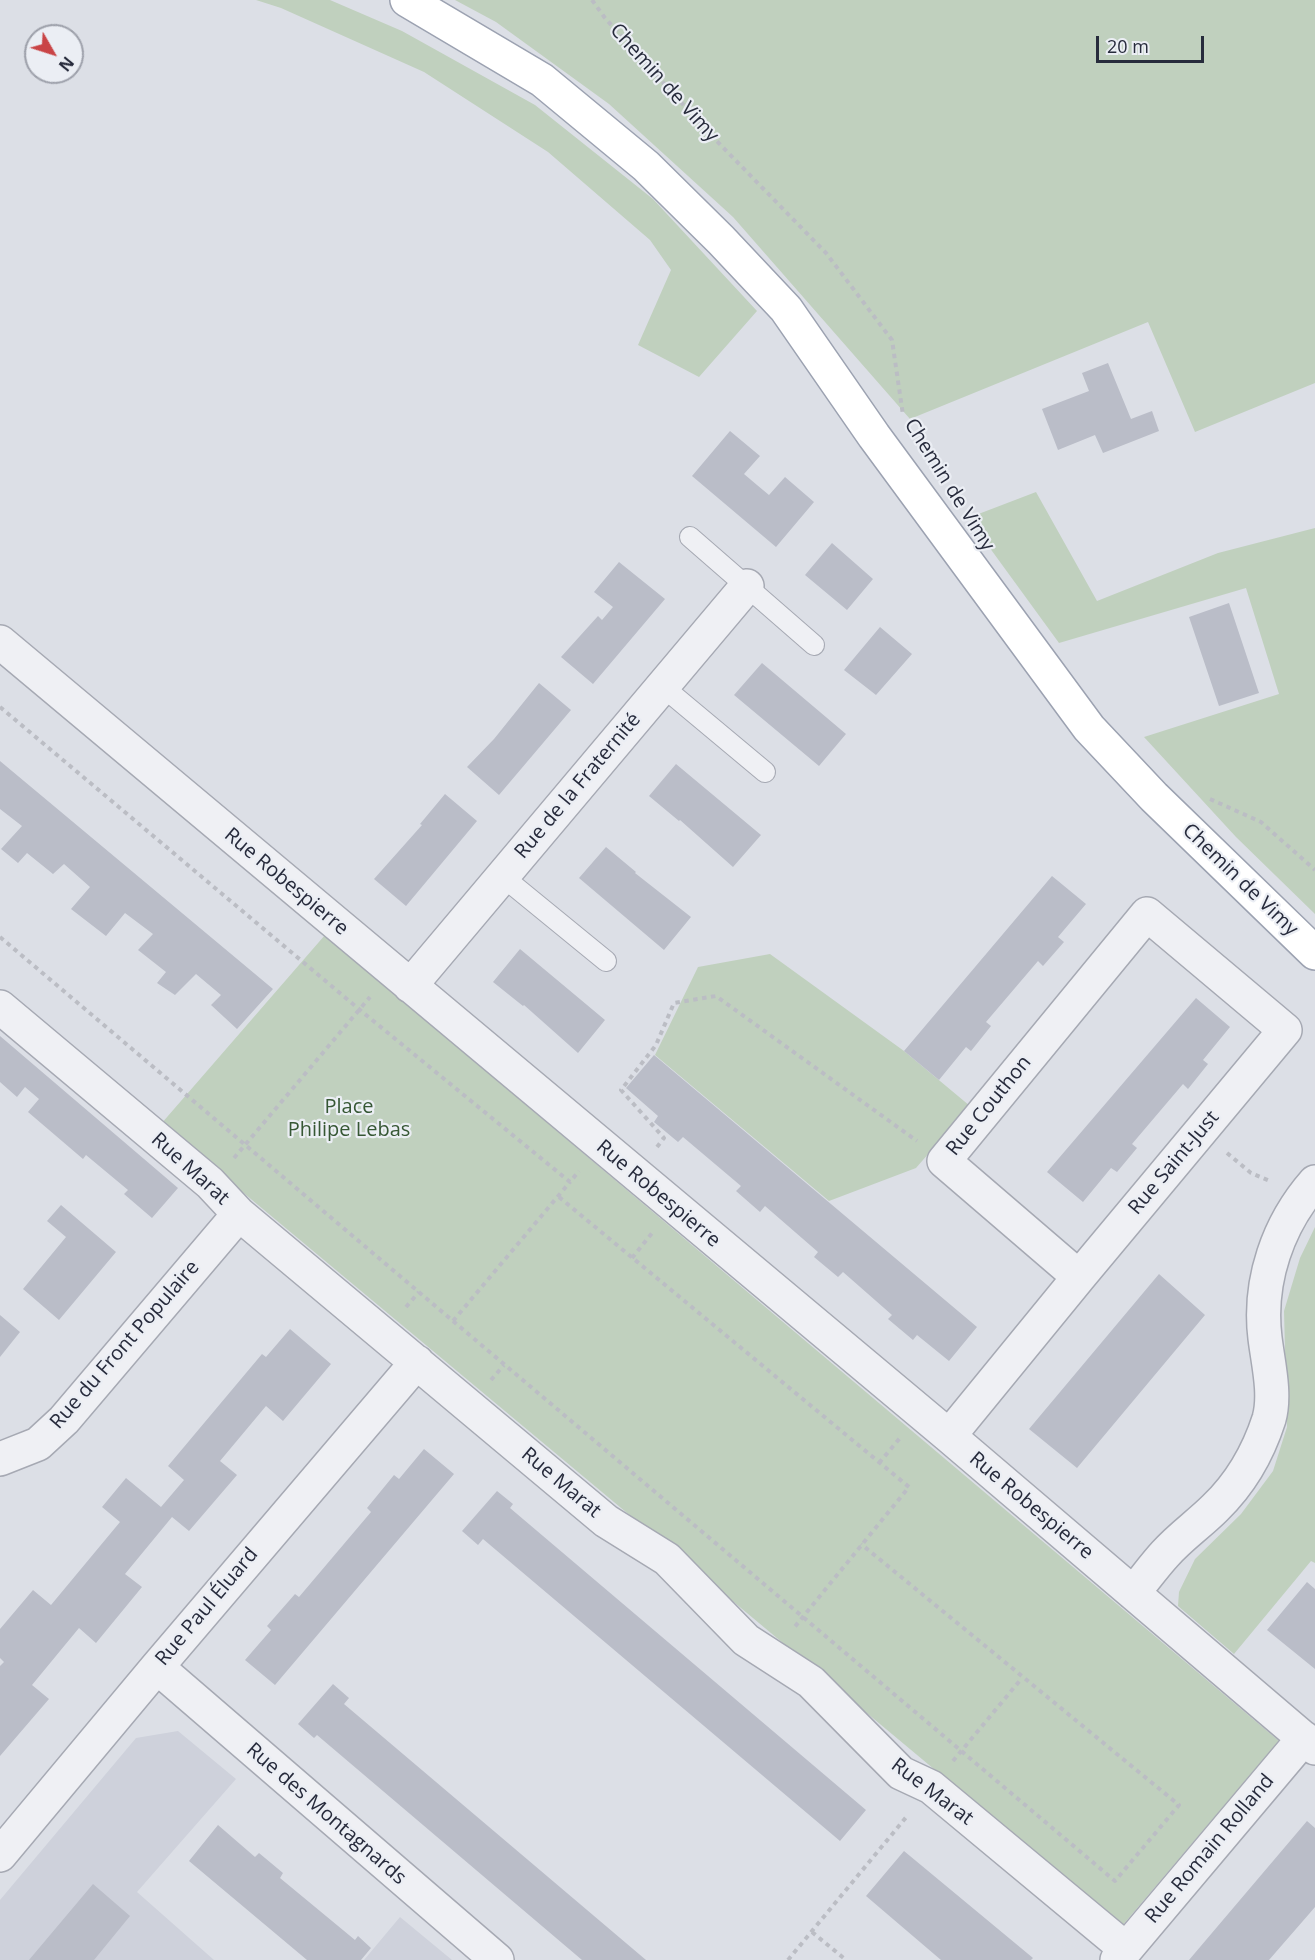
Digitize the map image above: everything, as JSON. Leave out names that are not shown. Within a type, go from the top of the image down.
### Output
[{"type":"main road","name":"Chemin de Vimy","points":[[407,0],[542,80],[646,166],[721,240],[786,309],[874,436],[1089,728],[1154,797],[1315,953]]},
{"type":"street","name":"Rue de la Fraternité","points":[[401,978],[502,876],[747,586]]},
{"type":"street","name":"Rue Robespierre","points":[[0,642],[949,1436],[1310,1743]]},
{"type":"street","name":"Rue Saint-Just","points":[[949,1436],[1079,1276],[1285,1030],[1147,914]]},
{"type":"street","name":"Rue Couthon","points":[[1079,1276],[944,1161],[1147,914]]},
{"type":"street","name":"Rue Marat","points":[[0,1007],[210,1183],[239,1214],[606,1521],[667,1559],[746,1640],[811,1682],[901,1773],[931,1787],[1121,1954]]},
{"type":"street","points":[[1133,1593],[1165,1554],[1216,1507],[1244,1475],[1260,1444],[1270,1416],[1272,1393],[1264,1332],[1266,1280],[1282,1232],[1309,1189]]},
{"type":"street","name":"Rue du Front Populaire","points":[[0,1460],[38,1444],[64,1420],[239,1214]]},
{"type":"street","name":"Rue Paul Éluard","points":[[0,1855],[156,1667],[417,1362]]},
{"type":"street","name":"Rue des Montagnards","points":[[156,1667],[496,1960]]},
{"type":"street","name":"Rue Romain Rolland","points":[[1121,1954],[1310,1743]]},
{"type":"lane","points":[[690,537],[814,645]]},
{"type":"lane","points":[[662,686],[765,772]]},
{"type":"lane","points":[[502,876],[606,962]]},
{"type":"path","name":"Chemin de Vimy","points":[[592,0],[605,18],[706,130],[826,253],[873,314],[892,340],[903,416]]},
{"type":"path","points":[[0,707],[360,1010],[570,1182]]},
{"type":"path","name":"Chemin de Vimy","points":[[1207,798],[1261,822],[1315,870]]},
{"type":"path","points":[[0,937],[1115,1881],[1179,1805],[861,1544]]},
{"type":"path","points":[[210,1183],[246,1145],[360,1010],[401,978]]},
{"type":"path","points":[[653,1151],[664,1138],[621,1090],[656,1045],[674,1004],[716,996],[944,1161]]},
{"type":"path","points":[[1201,1131],[1251,1173],[1309,1189]]},
{"type":"path","points":[[453,1321],[600,1145]]},
{"type":"path","points":[[558,1197],[909,1488],[802,1616]]},
{"type":"path","points":[[788,1960],[1022,1678]]},
{"type":"path","points":[[812,1932],[846,1960]]},
{"type":"shaded area","points":[[178,1731],[236,1779],[137,1892],[214,1960],[0,1960],[0,1900],[136,1738]]},
{"type":"shaded area","points":[[400,1917],[452,1960],[364,1960]]},
{"type":"green space","points":[[256,0],[330,0],[402,31],[535,105],[653,199],[757,311],[699,377],[638,345],[671,270],[650,240],[548,152],[424,72],[281,8]]},
{"type":"green space","points":[[455,0],[1315,0],[1315,383],[1195,432],[1148,322],[910,419],[733,217],[609,104],[496,22]]},
{"type":"green space","points":[[1036,492],[1097,601],[1218,553],[1315,528],[1315,914],[1236,837],[1144,737],[1279,694],[1246,588],[1059,643],[968,518]]},
{"type":"green space","name":"Place Philipe Lebas","points":[[325,935],[1279,1741],[1122,1926],[161,1124]]},
{"type":"green space","points":[[770,954],[904,1051],[970,1106],[916,1168],[829,1201],[655,1055],[698,967]]},
{"type":"green space","points":[[1315,1227],[1315,1563],[1311,1561],[1234,1654],[1178,1606],[1179,1592],[1195,1559],[1241,1514],[1273,1471],[1287,1427],[1284,1311],[1300,1258]]},
{"type":"building","points":[[1108,363],[1131,419],[1152,411],[1159,431],[1103,453],[1095,435],[1058,450],[1042,409],[1089,391],[1082,373]]},
{"type":"building","points":[[730,431],[760,456],[744,474],[757,485],[769,495],[785,477],[814,502],[776,547],[692,476]]},
{"type":"building","points":[[832,543],[873,579],[847,610],[805,575]]},
{"type":"building","points":[[619,562],[665,599],[593,684],[561,657],[598,616],[602,620],[613,607],[594,592]]},
{"type":"building","points":[[1229,603],[1259,693],[1219,706],[1189,617]]},
{"type":"building","points":[[880,627],[912,654],[876,695],[844,670]]},
{"type":"building","points":[[762,663],[846,734],[819,766],[734,695]]},
{"type":"building","points":[[539,683],[571,710],[499,795],[467,767],[494,739]]},
{"type":"building","points":[[0,761],[273,989],[237,1029],[211,1005],[221,995],[196,974],[175,995],[157,983],[166,972],[138,950],[153,934],[125,913],[106,936],[71,909],[90,887],[64,864],[53,874],[27,853],[18,863],[1,849],[22,826],[0,809]]},
{"type":"building","points":[[676,764],[761,835],[733,867],[649,796]]},
{"type":"building","points":[[445,794],[477,821],[406,906],[374,879],[422,825],[420,824]]},
{"type":"building","points":[[606,847],[691,917],[664,950],[579,878]]},
{"type":"building","points":[[1052,876],[1086,904],[1058,937],[1064,942],[1043,966],[1038,961],[986,1022],[991,1026],[971,1051],[966,1047],[939,1080],[904,1051]]},
{"type":"building","points":[[520,949],[605,1020],[578,1053],[524,1005],[493,982]]},
{"type":"building","points":[[1196,998],[1230,1027],[1203,1060],[1208,1064],[1188,1089],[1183,1084],[1132,1144],[1137,1148],[1117,1172],[1111,1168],[1083,1202],[1047,1172]]},
{"type":"building","points":[[0,1036],[178,1188],[152,1218],[124,1194],[128,1190],[86,1155],[83,1159],[28,1112],[39,1099],[25,1087],[17,1097],[0,1082]]},
{"type":"building","points":[[654,1055],[977,1327],[949,1361],[917,1335],[913,1340],[888,1319],[892,1315],[843,1272],[838,1277],[814,1257],[818,1252],[765,1206],[760,1212],[736,1191],[741,1186],[683,1137],[678,1142],[654,1122],[658,1116],[626,1088]]},
{"type":"building","points":[[61,1205],[116,1252],[59,1320],[23,1289],[66,1237],[47,1221]]},
{"type":"building","points":[[1159,1274],[1205,1315],[1077,1468],[1029,1429]]},
{"type":"building","points":[[0,1315],[20,1332],[0,1357]]},
{"type":"building","points":[[290,1329],[331,1364],[283,1421],[266,1406],[220,1461],[237,1475],[189,1531],[172,1517],[125,1574],[142,1587],[96,1643],[79,1628],[32,1685],[49,1699],[0,1756],[0,1666],[4,1662],[0,1658],[0,1629],[33,1590],[51,1605],[120,1522],[102,1507],[126,1478],[161,1507],[184,1480],[168,1466],[262,1354],[266,1357]]},
{"type":"building","points":[[424,1449],[454,1474],[275,1685],[245,1660],[271,1630],[267,1626],[295,1594],[299,1597],[371,1512],[367,1508],[394,1475],[399,1479]]},
{"type":"building","points":[[497,1491],[513,1504],[510,1508],[866,1810],[840,1841],[483,1539],[478,1545],[462,1531]]},
{"type":"building","points":[[1307,1582],[1315,1589],[1315,1669],[1267,1630]]},
{"type":"building","points":[[333,1684],[349,1698],[344,1704],[646,1960],[582,1960],[317,1735],[314,1738],[298,1724]]},
{"type":"building","points":[[1307,1821],[1315,1828],[1315,1907],[1269,1960],[1189,1960]]},
{"type":"building","points":[[218,1825],[255,1857],[259,1853],[283,1873],[280,1878],[355,1940],[358,1936],[371,1948],[361,1960],[307,1960],[189,1861]]},
{"type":"building","points":[[904,1851],[1033,1958],[1031,1960],[941,1960],[866,1896]]},
{"type":"building","points":[[93,1884],[130,1916],[94,1960],[29,1960]]}]
